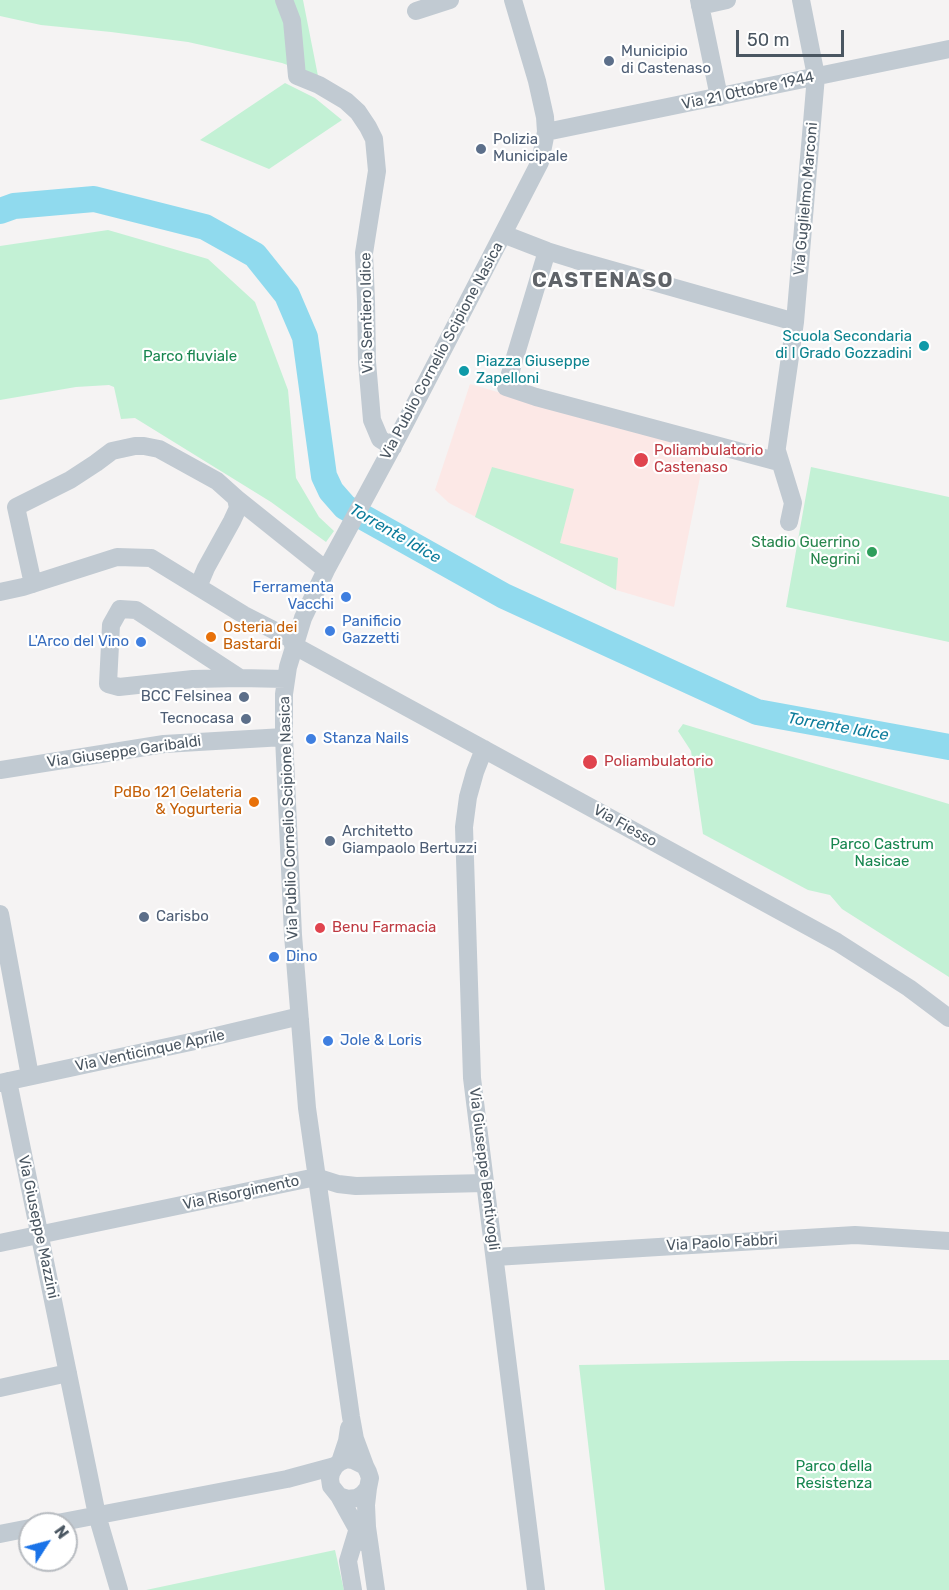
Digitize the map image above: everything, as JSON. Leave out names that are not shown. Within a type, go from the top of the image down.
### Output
[{"type":"street","name":"Via Sentiero Idice","points":[[284,0],[292,21],[297,76],[320,85],[346,101],[358,112],[374,139],[377,171],[364,253],[367,362],[372,420],[380,439],[397,440]]},
{"type":"street","points":[[416,11],[450,0]]},
{"type":"street","name":"Via Publio Cornelio Scipione Nasica","points":[[365,1466],[355,1439],[351,1417],[308,1108],[293,935],[284,694],[294,643],[303,618],[327,568],[397,440],[540,162],[546,132],[545,117],[513,0]]},
{"type":"street","points":[[718,97],[699,3],[727,0]]},
{"type":"street","name":"Via Guglielmo Marconi","points":[[789,522],[793,503],[776,456],[795,322],[816,76],[801,0]]},
{"type":"street","name":"Via 21 Ottobre 1944","points":[[546,132],[949,49]]},
{"type":"street","points":[[503,234],[547,251],[795,322]]},
{"type":"street","points":[[547,251],[506,387],[536,397],[776,456]]},
{"type":"street","points":[[33,584],[8,508],[70,480],[112,451],[135,446],[159,449],[217,481],[327,568]]},
{"type":"street","points":[[198,587],[238,508],[237,498]]},
{"type":"street","name":"Via Fiesso","points":[[0,592],[117,557],[151,558],[294,643],[837,942],[909,988],[949,1018]]},
{"type":"street","points":[[240,678],[136,610],[120,609],[111,625],[108,684],[119,687],[193,679],[286,679]]},
{"type":"street","name":"Via Giuseppe Garibaldi","points":[[0,770],[164,744],[284,737]]},
{"type":"street","name":"Via Giuseppe Bentivogli","points":[[484,749],[468,797],[464,827],[472,1078],[536,1590]]},
{"type":"street","points":[[0,914],[30,1076]]},
{"type":"street","name":"Via Venticinque Aprile","points":[[4,1082],[292,1018],[300,1019]]},
{"type":"street","name":"Via Giuseppe Mazzini","points":[[4,1082],[39,1235],[97,1515],[119,1590]]},
{"type":"street","name":"Via Risorgimento","points":[[0,1243],[316,1177],[338,1184],[356,1186],[485,1183]]},
{"type":"street","name":"Via Paolo Fabbri","points":[[495,1257],[855,1235],[949,1240]]},
{"type":"street","points":[[0,1388],[68,1373]]},
{"type":"street","name":"Via Publio Cornelio Scipione Nasica","points":[[337,1464],[347,1441],[351,1417]]},
{"type":"street","points":[[78,1519],[287,1479],[353,1460],[365,1466],[370,1478],[366,1505],[367,1527],[376,1590]]},
{"type":"street","points":[[337,1464],[331,1473],[331,1486],[358,1528],[371,1556]]},
{"type":"street","points":[[287,1479],[308,1483],[347,1499],[357,1498],[368,1488]]},
{"type":"street","points":[[353,1590],[348,1561],[358,1528]]},
{"type":"street","points":[[0,1534],[18,1530]]},
{"type":"shaded area","points":[[470,384],[705,452],[674,607],[616,590],[449,503],[435,490]]},
{"type":"green space","points":[[0,0],[303,0],[318,76],[282,63],[188,42],[41,25],[0,16]]},
{"type":"green space","points":[[285,83],[315,98],[342,120],[269,169],[200,140]]},
{"type":"green space","name":"Parco fluviale","points":[[108,230],[208,259],[255,302],[288,390],[296,478],[319,517],[334,531],[326,542],[271,502],[135,418],[121,419],[114,387],[109,385],[76,387],[0,400],[0,246]]},
{"type":"green space","points":[[492,467],[574,489],[560,543],[618,558],[616,590],[475,517]]},
{"type":"green space","name":"Stadio Guerrino Negrini","points":[[811,467],[949,497],[949,642],[786,607]]},
{"type":"green space","name":"Parco Castrum Nasicae","points":[[683,724],[949,804],[949,977],[842,909],[830,895],[808,890],[703,834],[691,751],[678,731]]},
{"type":"green space","name":"Parco della Resistenza","points":[[949,1360],[949,1590],[605,1590],[579,1365]]},
{"type":"green space","points":[[335,1550],[344,1590],[146,1590]]},
{"type":"waterway","name":"Torrente Idice","points":[[0,211],[14,206],[94,199],[205,227],[255,255],[287,295],[305,337],[324,476],[331,491],[345,507],[504,596],[757,712],[949,747]]},
{"type":"place","name":"Municipio di Castenaso","points":[[609,61]]},
{"type":"place","name":"Polizia Municipale","points":[[481,149]]},
{"type":"place","name":"Scuola Secondaria di I Grado Gozzadini","points":[[924,346]]},
{"type":"place","name":"Piazza Giuseppe Zapelloni","points":[[464,371]]},
{"type":"place","name":"Poliambulatorio Castenaso","points":[[641,460]]},
{"type":"place","name":"Stadio Guerrino Negrini","points":[[872,552]]},
{"type":"place","name":"Ferramenta Vacchi","points":[[346,597]]},
{"type":"place","name":"Panificio Gazzetti","points":[[330,631]]},
{"type":"place","name":"Osteria dei Bastardi","points":[[211,637]]},
{"type":"place","name":"L'Arco del Vino","points":[[141,642]]},
{"type":"place","name":"BCC Felsinea","points":[[244,697]]},
{"type":"place","name":"Tecnocasa","points":[[246,719]]},
{"type":"place","name":"Stanza Nails","points":[[311,739]]},
{"type":"place","name":"Poliambulatorio","points":[[590,762]]},
{"type":"place","name":"PdBo 121 Gelateria & Yogurteria","points":[[254,802]]},
{"type":"place","name":"Architetto Giampaolo Bertuzzi","points":[[330,841]]},
{"type":"place","name":"Carisbo","points":[[144,917]]},
{"type":"place","name":"Benu Farmacia","points":[[320,928]]},
{"type":"place","name":"Dino","points":[[274,957]]},
{"type":"place","name":"Jole & Loris","points":[[328,1041]]},
{"type":"district","name":"CASTENASO","points":[[603,281]]}]
